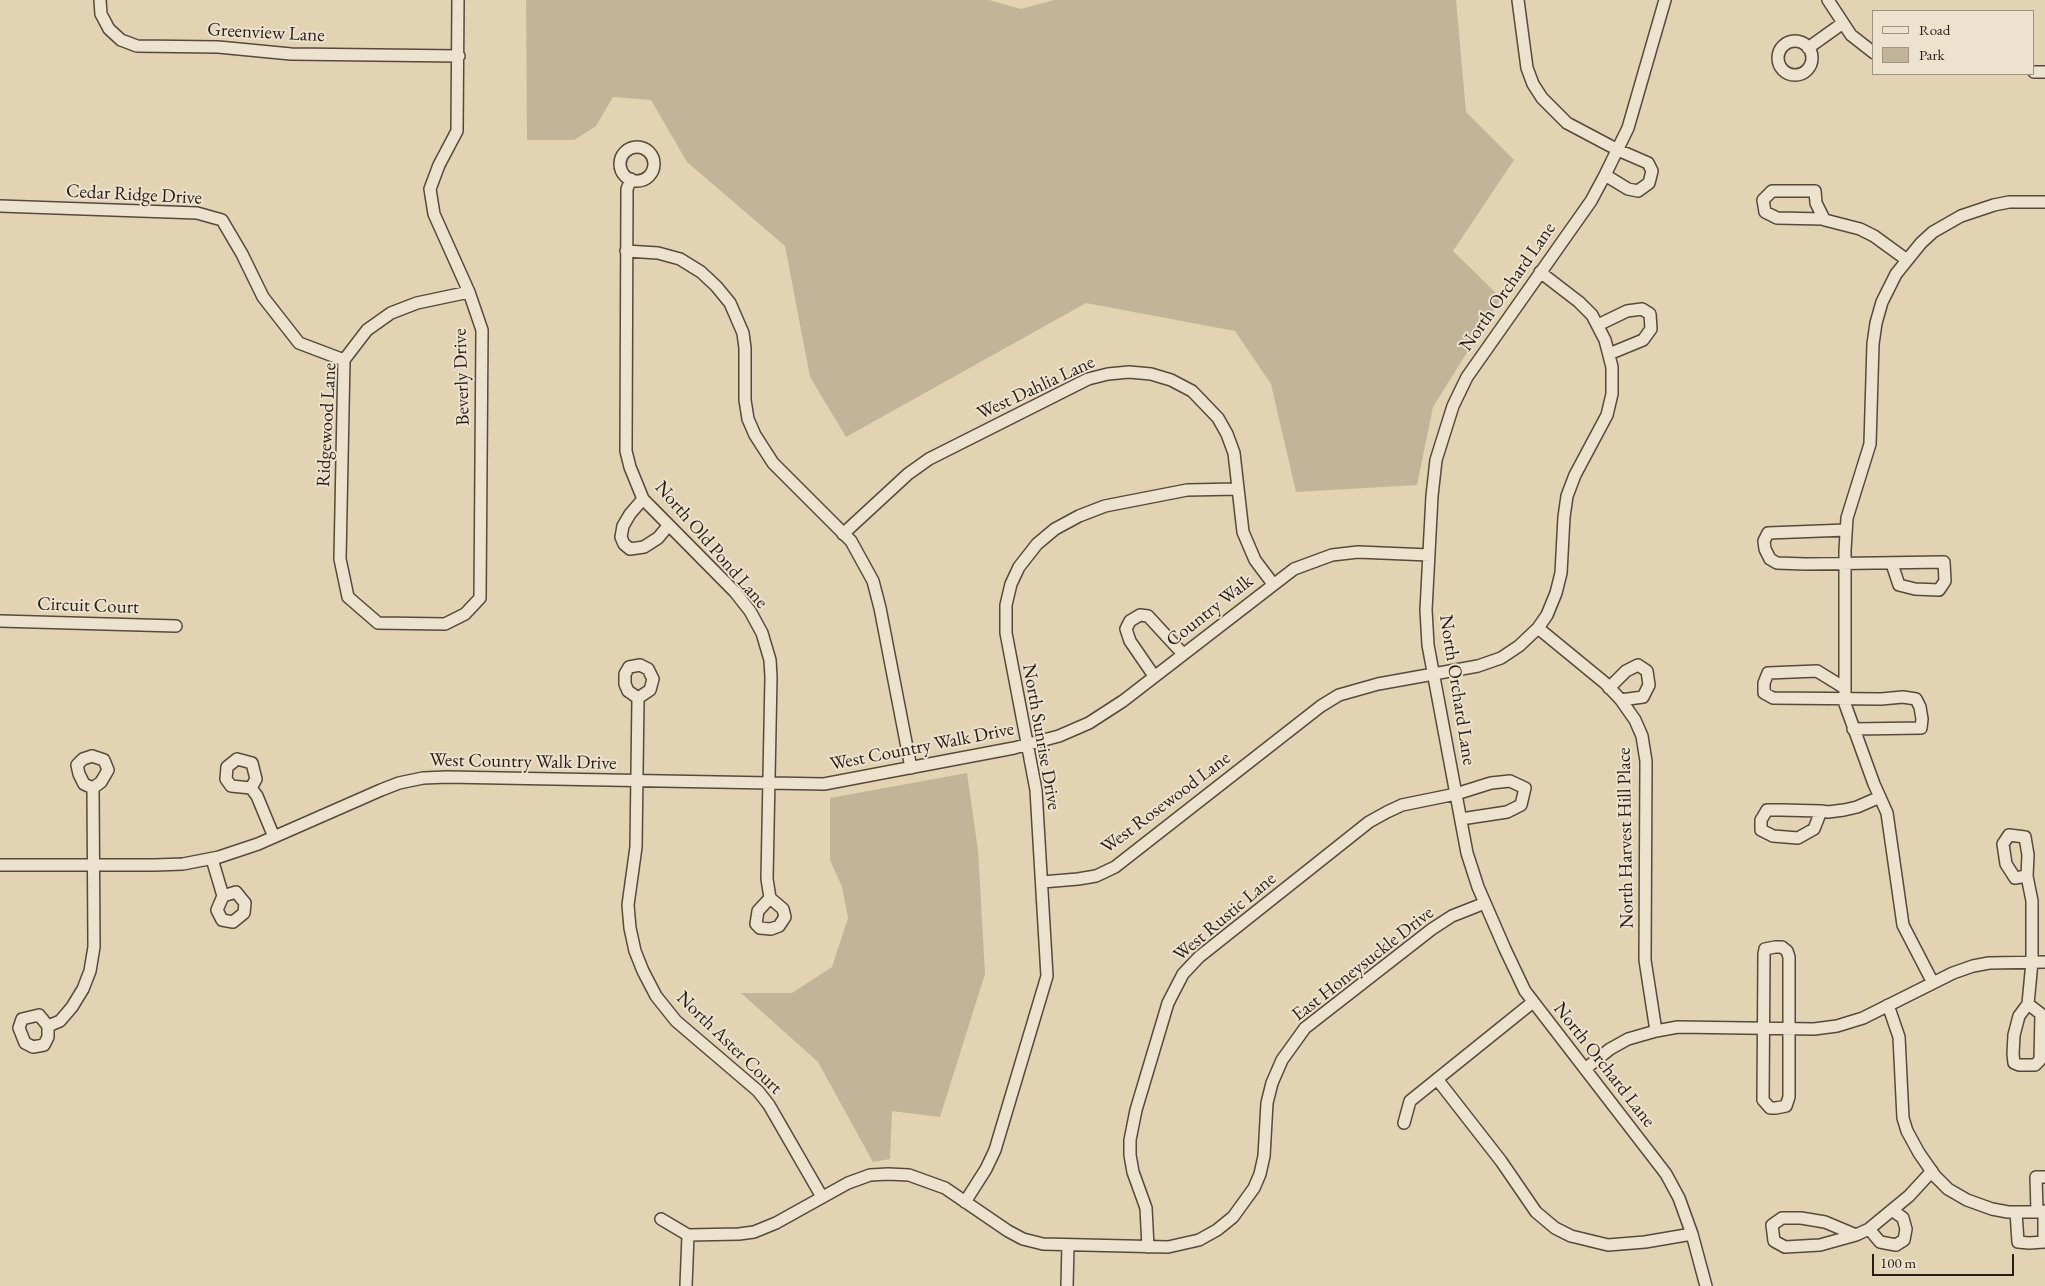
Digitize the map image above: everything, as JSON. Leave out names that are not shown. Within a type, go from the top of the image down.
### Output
[{"type":"street","name":"Greenview Lane","points":[[100,0],[101,14],[108,29],[121,40],[137,46],[218,47],[291,54],[459,56]]},
{"type":"street","name":"Beverly Drive","points":[[378,623],[445,624],[465,614],[480,598],[482,330],[469,292],[434,214],[430,189],[439,165],[457,131],[458,0]]},
{"type":"street","points":[[1518,0],[1527,68],[1533,84],[1542,98],[1566,123],[1618,150],[1648,162],[1652,171],[1649,183],[1638,190],[1628,189],[1605,175]]},
{"type":"street","name":"North Orchard Lane","points":[[1665,0],[1628,128],[1605,175],[1591,200],[1467,377],[1453,406],[1436,460],[1426,610],[1428,645],[1460,819],[1467,853],[1485,903],[1525,991],[1666,1174],[1679,1198],[1692,1234],[1706,1286]]},
{"type":"street","points":[[1828,0],[1851,35],[1872,51]]},
{"type":"street","points":[[1808,48],[1844,23]]},
{"type":"street","name":"North Old Pond Lane","points":[[631,179],[626,189],[626,451],[630,467],[643,499],[735,592],[750,611],[762,632],[770,660],[771,677],[767,879],[770,898]]},
{"type":"street","points":[[1824,219],[1816,203],[1815,191],[1772,191],[1763,200],[1765,212],[1777,218],[1824,219],[1860,228],[1907,260]]},
{"type":"street","points":[[1933,983],[1903,925],[1893,845],[1887,814],[1853,729],[1844,692],[1846,530],[1870,444],[1873,344],[1876,323],[1888,288],[1921,242],[1933,232],[1961,216],[1994,205],[2042,202]]},
{"type":"street","name":"Cedar Ridge Drive","points":[[0,206],[197,213],[222,220],[242,254],[263,297],[299,343],[344,360]]},
{"type":"street","points":[[626,251],[658,253],[680,259],[701,272],[730,303],[743,333],[745,348],[745,400],[748,420],[755,435],[773,463],[843,534],[861,558],[873,580],[910,768]]},
{"type":"street","name":"West Rosewood Lane","points":[[1042,882],[1096,876],[1114,867],[1321,706],[1339,696],[1362,688],[1478,666],[1501,658],[1519,646],[1538,628],[1547,615],[1556,593],[1561,573],[1567,496],[1607,415],[1612,394],[1612,367],[1598,325],[1579,302],[1540,272]]},
{"type":"street","name":"Ridgewood Lane","points":[[378,623],[348,597],[340,559],[344,360],[367,330],[391,313],[417,303],[469,292]]},
{"type":"street","points":[[1598,325],[1627,311],[1642,310],[1650,314],[1651,328],[1643,340],[1609,354]]},
{"type":"street","name":"West Dahlia Lane","points":[[843,534],[908,474],[929,459],[1088,379],[1108,374],[1129,372],[1151,374],[1171,380],[1201,399],[1218,418],[1228,434],[1234,452],[1243,532],[1255,560],[1273,584]]},
{"type":"street","name":"North Sunrise Drive","points":[[965,1202],[986,1169],[995,1150],[1047,976],[1036,790],[1009,651],[1006,605],[1011,584],[1019,566],[1037,544],[1055,529],[1079,516],[1105,506],[1187,490],[1238,489]]},
{"type":"street","points":[[643,499],[630,514],[623,526],[621,537],[624,544],[630,549],[644,547],[658,538],[668,526]]},
{"type":"street","points":[[1846,530],[1768,534],[1764,541],[1767,555],[1776,563],[1892,564],[1944,562],[1945,582],[1939,590],[1915,589],[1900,585],[1892,564]]},
{"type":"street","name":"Country Walk","points":[[1027,745],[1059,736],[1089,723],[1123,701],[1294,569],[1332,555],[1358,552],[1429,555]]},
{"type":"street","points":[[1154,676],[1130,641],[1126,629],[1130,621],[1140,615],[1148,616],[1183,654]]},
{"type":"street","name":"Circuit Court","points":[[0,621],[176,626]]},
{"type":"street","name":"North Harvest Hill Place","points":[[1538,628],[1621,700],[1635,720],[1642,736],[1646,761],[1645,960],[1656,1031]]},
{"type":"street","points":[[1609,688],[1626,671],[1638,665],[1647,670],[1648,684],[1643,697],[1621,700]]},
{"type":"street","points":[[1844,692],[1817,672],[1768,673],[1764,683],[1764,693],[1772,698],[1800,700],[1844,692],[1881,699],[1903,697],[1916,699],[1920,707],[1922,718],[1920,728],[1853,729]]},
{"type":"street","name":"North Aster Court","points":[[638,698],[636,848],[628,904],[631,936],[642,971],[656,996],[676,1021],[758,1091],[769,1104],[822,1197]]},
{"type":"street","name":"West Country Walk Drive","points":[[0,865],[183,864],[212,859],[258,844],[380,790],[399,783],[422,778],[456,777],[824,784],[1027,745]]},
{"type":"street","name":"West Rustic Lane","points":[[1148,1247],[1146,1208],[1133,1172],[1130,1140],[1136,1110],[1168,1003],[1183,974],[1199,957],[1369,822],[1402,805],[1456,794],[1491,783],[1510,781],[1525,788],[1521,804],[1506,812],[1460,819]]},
{"type":"street","points":[[48,1026],[60,1021],[72,1007],[83,989],[90,971],[94,947],[93,788]]},
{"type":"street","points":[[251,788],[257,796],[274,837]]},
{"type":"street","points":[[1821,811],[1814,828],[1798,838],[1773,836],[1761,830],[1761,820],[1767,810],[1821,811],[1857,807],[1880,797]]},
{"type":"street","points":[[212,859],[223,896]]},
{"type":"street","points":[[2027,876],[2032,901],[2032,962],[2028,1004],[2019,1016],[2014,1035],[2014,1063],[2022,1066],[2035,1065],[2040,1060],[2040,1014],[2028,1004]]},
{"type":"street","name":"East Honeysuckle Drive","points":[[688,1235],[754,1232],[776,1223],[848,1183],[870,1175],[888,1174],[909,1175],[925,1179],[945,1188],[1008,1231],[1024,1239],[1043,1244],[1168,1247],[1199,1240],[1217,1230],[1233,1217],[1243,1204],[1260,1174],[1264,1156],[1267,1103],[1272,1083],[1282,1060],[1305,1028],[1432,929],[1452,916],[1485,903]]},
{"type":"street","points":[[1782,948],[1787,951],[1789,956],[1790,1029],[1789,1097],[1786,1106],[1770,1108],[1763,1100],[1765,949],[1782,948]]},
{"type":"street","points":[[1585,1069],[1610,1049],[1628,1038],[1656,1031],[1678,1027],[1814,1029],[1837,1026],[1863,1018],[1933,983],[1973,966],[1989,963],[2045,962]]},
{"type":"street","points":[[1404,1122],[1410,1101],[1533,1002]]},
{"type":"street","points":[[1888,1005],[1899,1037],[1903,1118],[1907,1131],[1932,1172],[1948,1189],[1967,1200],[1992,1208],[2016,1212],[2042,1211]]},
{"type":"street","points":[[1437,1079],[1502,1161],[1536,1212],[1555,1228],[1571,1236],[1608,1245],[1654,1241],[1692,1234]]},
{"type":"street","points":[[1856,1235],[1825,1222],[1801,1218],[1782,1218],[1772,1225],[1774,1241],[1785,1247],[1820,1245],[1856,1235],[1868,1229],[1892,1210],[1932,1172]]},
{"type":"street","points":[[2016,1212],[2018,1242],[2029,1244],[2044,1242],[2042,1211],[2036,1177],[2045,1177]]},
{"type":"street","points":[[1868,1229],[1880,1242],[1896,1245],[1904,1240],[1906,1230],[1903,1218],[1892,1210]]},
{"type":"street","points":[[661,1220],[688,1235],[686,1286]]},
{"type":"street","points":[[1067,1286],[1068,1245]]},
{"type":"green space","points":[[526,0],[989,0],[1021,9],[1054,0],[1456,0],[1466,112],[1514,160],[1453,251],[1501,298],[1433,407],[1417,485],[1296,492],[1271,384],[1235,331],[1086,303],[846,437],[810,377],[785,246],[687,162],[651,100],[613,97],[596,126],[574,140],[527,140]]},
{"type":"green space","points":[[967,773],[978,850],[985,974],[940,1117],[892,1111],[890,1159],[873,1162],[818,1062],[741,993],[792,993],[832,967],[848,918],[842,887],[830,860],[830,798]]}]
